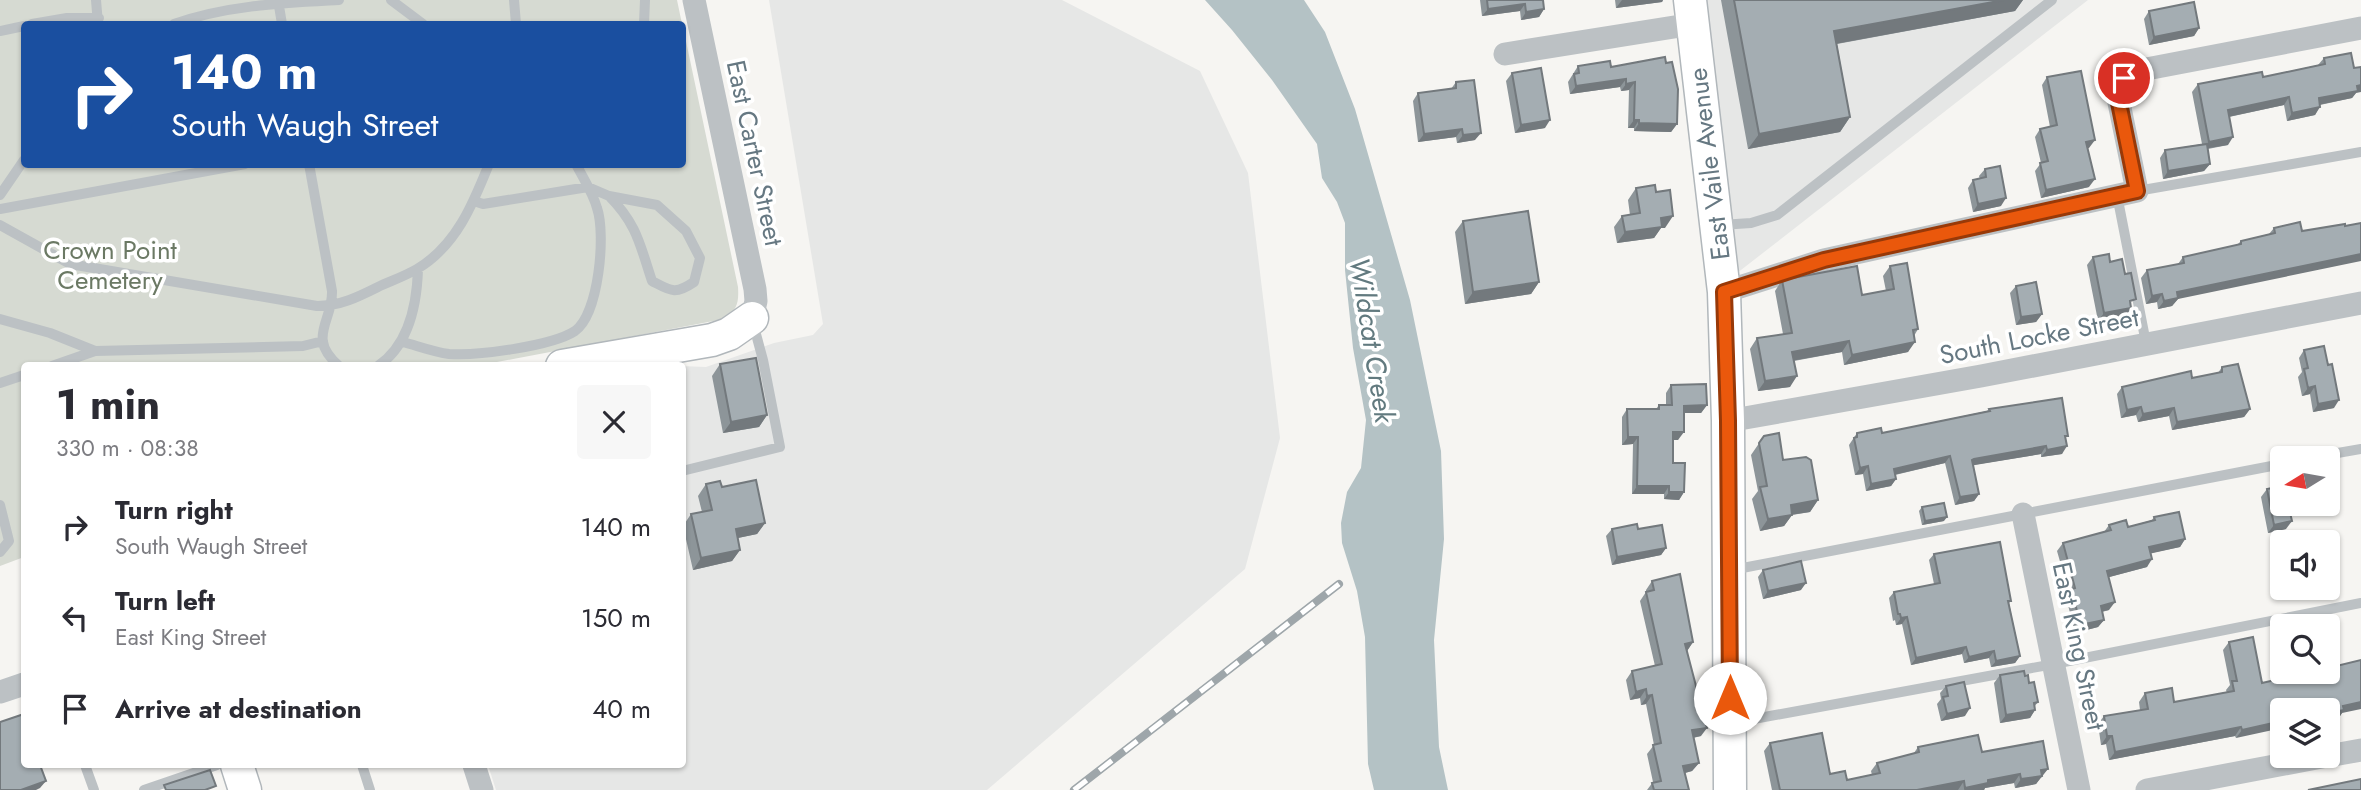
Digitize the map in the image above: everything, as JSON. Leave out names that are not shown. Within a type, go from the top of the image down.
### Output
[{"type":"street","name":"East Carter Street","points":[[694,0],[755,289],[756,301],[752,318]]},
{"type":"street","points":[[1505,54],[1692,12]]},
{"type":"street","name":"East Vaile Avenue","points":[[1692,12],[1724,292],[1728,421],[1730,790]]},
{"type":"street","points":[[1724,292],[1824,260],[2127,193],[2118,98],[2124,78],[2136,71],[2361,28]]},
{"type":"street","name":"South Locke Street","points":[[1728,421],[1981,376],[2361,303]]},
{"type":"street","points":[[585,362],[712,340],[729,334],[752,318]]},
{"type":"street","name":"East King Street","points":[[2023,514],[2079,790]]},
{"type":"street","points":[[0,692],[21,685]]},
{"type":"street","points":[[2340,754],[2361,750]]},
{"type":"street","points":[[2147,790],[2270,767]]},
{"type":"street","points":[[238,768],[245,790]]},
{"type":"street","points":[[475,768],[482,790]]},
{"type":"lane","points":[[49,21],[66,18],[99,21],[96,0]]},
{"type":"lane","points":[[185,21],[223,11],[278,2],[340,0]]},
{"type":"lane","points":[[391,0],[419,21]]},
{"type":"lane","points":[[514,0],[516,21]]},
{"type":"lane","points":[[644,21],[645,0]]},
{"type":"lane","points":[[1717,225],[1751,223],[1777,215],[2052,0]]},
{"type":"lane","points":[[278,2],[281,21]]},
{"type":"lane","points":[[0,31],[21,27]]},
{"type":"lane","points":[[2146,344],[2127,193],[2361,152]]},
{"type":"lane","points":[[0,195],[21,164]]},
{"type":"lane","points":[[0,209],[223,168]]},
{"type":"lane","points":[[310,168],[332,292],[332,306],[322,331],[323,341],[336,362]]},
{"type":"lane","points":[[0,225],[70,264],[317,306],[332,306],[349,301],[418,269],[431,259],[457,232],[487,168]]},
{"type":"lane","points":[[402,342],[446,353],[474,355],[556,340],[578,330],[592,308],[601,242],[598,209],[578,168]]},
{"type":"lane","points":[[474,201],[483,204],[588,187],[609,196],[657,205],[686,231],[700,258],[694,282],[684,289],[671,291],[652,281],[636,233],[625,213],[609,196]]},
{"type":"lane","points":[[382,362],[402,342],[417,292],[418,269]]},
{"type":"lane","points":[[686,470],[780,447],[752,318]]},
{"type":"lane","points":[[0,319],[50,333],[95,351]]},
{"type":"lane","points":[[63,362],[95,351],[303,346],[323,341]]},
{"type":"lane","points":[[0,383],[21,376]]},
{"type":"lane","points":[[2340,453],[2361,449]]},
{"type":"lane","points":[[1729,571],[2270,466]]},
{"type":"lane","points":[[0,505],[9,541],[0,552]]},
{"type":"lane","points":[[1730,724],[2361,603]]},
{"type":"lane","points":[[86,768],[94,790]]},
{"type":"lane","points":[[144,790],[208,768]]},
{"type":"lane","points":[[363,768],[370,790]]},
{"type":"shaded area","points":[[769,0],[1062,0],[1200,71],[1248,173],[1280,438],[1245,569],[987,790],[496,790],[489,768],[686,768],[686,366],[706,367],[774,343],[813,335],[823,324]]},
{"type":"shaded area","points":[[1690,0],[2088,0],[1723,284]]},
{"type":"green space","name":"Crown Point Cemetery","points":[[0,0],[677,0],[681,21],[21,21],[21,168],[686,168],[686,41],[738,297],[736,306],[724,319],[497,362],[21,362],[21,558],[0,566]]},
{"type":"water","name":"Wildcat Creek","points":[[1205,0],[1304,0],[1325,32],[1355,109],[1410,300],[1441,451],[1444,539],[1434,640],[1439,747],[1448,790],[1374,790],[1368,764],[1365,637],[1357,591],[1342,543],[1341,523],[1347,492],[1361,468],[1366,420],[1353,348],[1345,270],[1345,223],[1337,202],[1322,178],[1317,144],[1272,80]]},
{"type":"building","points":[[1487,0],[1543,0],[1544,9],[1526,12],[1525,4],[1488,9]]},
{"type":"building","points":[[1734,0],[2004,0],[1834,31],[1850,117],[1759,134]]},
{"type":"building","points":[[2194,2],[2199,28],[2154,37],[2149,11]]},
{"type":"building","points":[[2351,53],[2354,68],[2361,67],[2361,85],[2357,86],[2358,91],[2319,98],[2320,107],[2292,113],[2289,97],[2228,110],[2233,137],[2209,142],[2198,84],[2262,72],[2263,77],[2325,64],[2324,58]]},
{"type":"building","points":[[1665,57],[1666,63],[1672,62],[1678,89],[1677,124],[1639,123],[1639,120],[1634,120],[1635,82],[1626,84],[1626,79],[1576,86],[1574,74],[1579,73],[1578,66],[1610,61],[1611,67]]},
{"type":"building","points":[[1541,68],[1550,120],[1521,125],[1512,73]]},
{"type":"building","points":[[2081,71],[2095,140],[2086,142],[2095,179],[2046,190],[2040,163],[2048,161],[2040,129],[2057,125],[2047,77]]},
{"type":"building","points":[[1474,80],[1481,133],[1463,135],[1462,129],[1424,134],[1418,93],[1456,88],[1456,82]]},
{"type":"building","points":[[2207,144],[2210,164],[2168,171],[2165,150]]},
{"type":"building","points":[[2000,166],[2006,198],[1978,204],[1973,180],[1986,177],[1985,169]]},
{"type":"building","points":[[1655,185],[1656,192],[1670,190],[1673,216],[1661,218],[1662,227],[1625,232],[1622,216],[1640,213],[1636,188]]},
{"type":"building","points":[[1528,211],[1539,282],[1473,292],[1463,221]]},
{"type":"building","points":[[2300,222],[2302,231],[2361,223],[2361,254],[2177,292],[2178,298],[2164,301],[2162,294],[2152,296],[2147,270],[2184,263],[2183,257],[2241,244],[2241,241],[2275,233],[2274,228]]},
{"type":"building","points":[[2109,254],[2110,262],[2122,259],[2125,274],[2131,273],[2136,299],[2130,301],[2131,308],[2104,313],[2093,257]]},
{"type":"building","points":[[1907,263],[1918,329],[1913,330],[1915,342],[1852,355],[1849,341],[1792,352],[1797,376],[1765,381],[1757,338],[1792,333],[1782,280],[1857,266],[1862,295],[1894,289],[1890,266]]},
{"type":"building","points":[[2036,282],[2042,314],[2021,317],[2016,286]]},
{"type":"building","points":[[2324,346],[2328,365],[2332,364],[2339,400],[2318,404],[2315,386],[2308,388],[2304,350]]},
{"type":"building","points":[[756,358],[767,415],[731,422],[720,364]]},
{"type":"building","points":[[2238,364],[2250,409],[2177,422],[2174,408],[2143,414],[2141,407],[2127,410],[2122,387],[2191,371],[2192,378],[2222,372],[2222,367]]},
{"type":"building","points":[[1706,384],[1707,405],[1684,406],[1684,432],[1673,432],[1673,463],[1685,463],[1684,492],[1669,492],[1669,486],[1637,486],[1638,437],[1628,437],[1627,409],[1659,409],[1659,405],[1672,405],[1671,385]]},
{"type":"building","points":[[2062,398],[2067,446],[2047,450],[2046,446],[1972,460],[1979,494],[1960,497],[1950,456],[1894,469],[1896,479],[1871,484],[1868,466],[1860,468],[1854,438],[1857,433],[1881,428],[1882,433],[1990,411],[1989,409]]},
{"type":"building","points":[[1779,433],[1783,460],[1806,457],[1811,460],[1818,500],[1791,505],[1792,515],[1768,519],[1760,487],[1767,486],[1759,443],[1764,436]]},
{"type":"building","points":[[756,480],[765,523],[736,529],[740,550],[701,558],[691,514],[712,510],[706,484],[720,481],[722,487]]},
{"type":"building","points":[[1944,503],[1947,517],[1925,521],[1922,507]]},
{"type":"building","points":[[2179,512],[2185,539],[2149,547],[2152,559],[2107,571],[2115,602],[2101,606],[2104,620],[2080,625],[2072,589],[2075,588],[2063,543],[2111,530],[2109,525],[2126,520],[2128,527],[2155,520],[2154,517]]},
{"type":"building","points":[[2272,516],[2291,516],[2292,521],[2274,525]]},
{"type":"building","points":[[1637,524],[1638,529],[1662,525],[1666,548],[1617,557],[1612,529]]},
{"type":"building","points":[[2000,542],[2011,601],[2008,601],[2020,656],[1996,661],[1994,651],[1969,657],[1966,647],[1916,658],[1907,617],[1901,618],[1898,614],[1894,592],[1940,583],[1934,554]]},
{"type":"building","points":[[1801,561],[1806,583],[1768,591],[1763,570]]},
{"type":"building","points":[[1680,574],[1693,642],[1685,644],[1707,728],[1692,730],[1699,763],[1683,766],[1689,790],[1654,790],[1652,783],[1661,781],[1653,745],[1661,743],[1652,695],[1647,696],[1646,689],[1636,692],[1632,671],[1662,664],[1646,592],[1654,590],[1652,581]]},
{"type":"building","points":[[2253,637],[2262,683],[2340,684],[2340,665],[2361,660],[2361,702],[2343,706],[2344,710],[2340,711],[2340,698],[2270,698],[2270,724],[2115,752],[2112,736],[2107,736],[2104,716],[2148,709],[2145,693],[2172,688],[2174,702],[2234,691],[2232,681],[2237,681],[2229,642]]},
{"type":"building","points":[[2024,671],[2025,676],[2028,675],[2029,683],[2034,682],[2038,702],[2034,703],[2035,710],[2006,715],[2000,675]]},
{"type":"building","points":[[1964,682],[1970,708],[1947,714],[1943,697],[1948,696],[1946,686]]},
{"type":"building","points":[[21,715],[21,768],[41,768],[46,781],[21,790],[0,790],[0,722]]},
{"type":"building","points":[[1822,733],[1830,774],[1845,771],[1847,780],[1880,773],[1877,763],[1919,752],[1918,747],[1978,735],[1982,752],[2043,741],[2048,769],[2041,770],[2042,776],[2021,779],[2020,774],[1965,788],[1964,781],[1917,790],[1780,790],[1770,743]]},
{"type":"building","points":[[210,770],[216,786],[205,790],[166,790],[164,785]]},
{"type":"building","points":[[2361,779],[2361,790],[2308,790]]},
{"type":"railway","points":[[1074,790],[1339,584]]},
{"type":"route","points":[[1730,698],[1724,292],[1824,260],[2137,191],[2118,98],[2124,78]]}]
